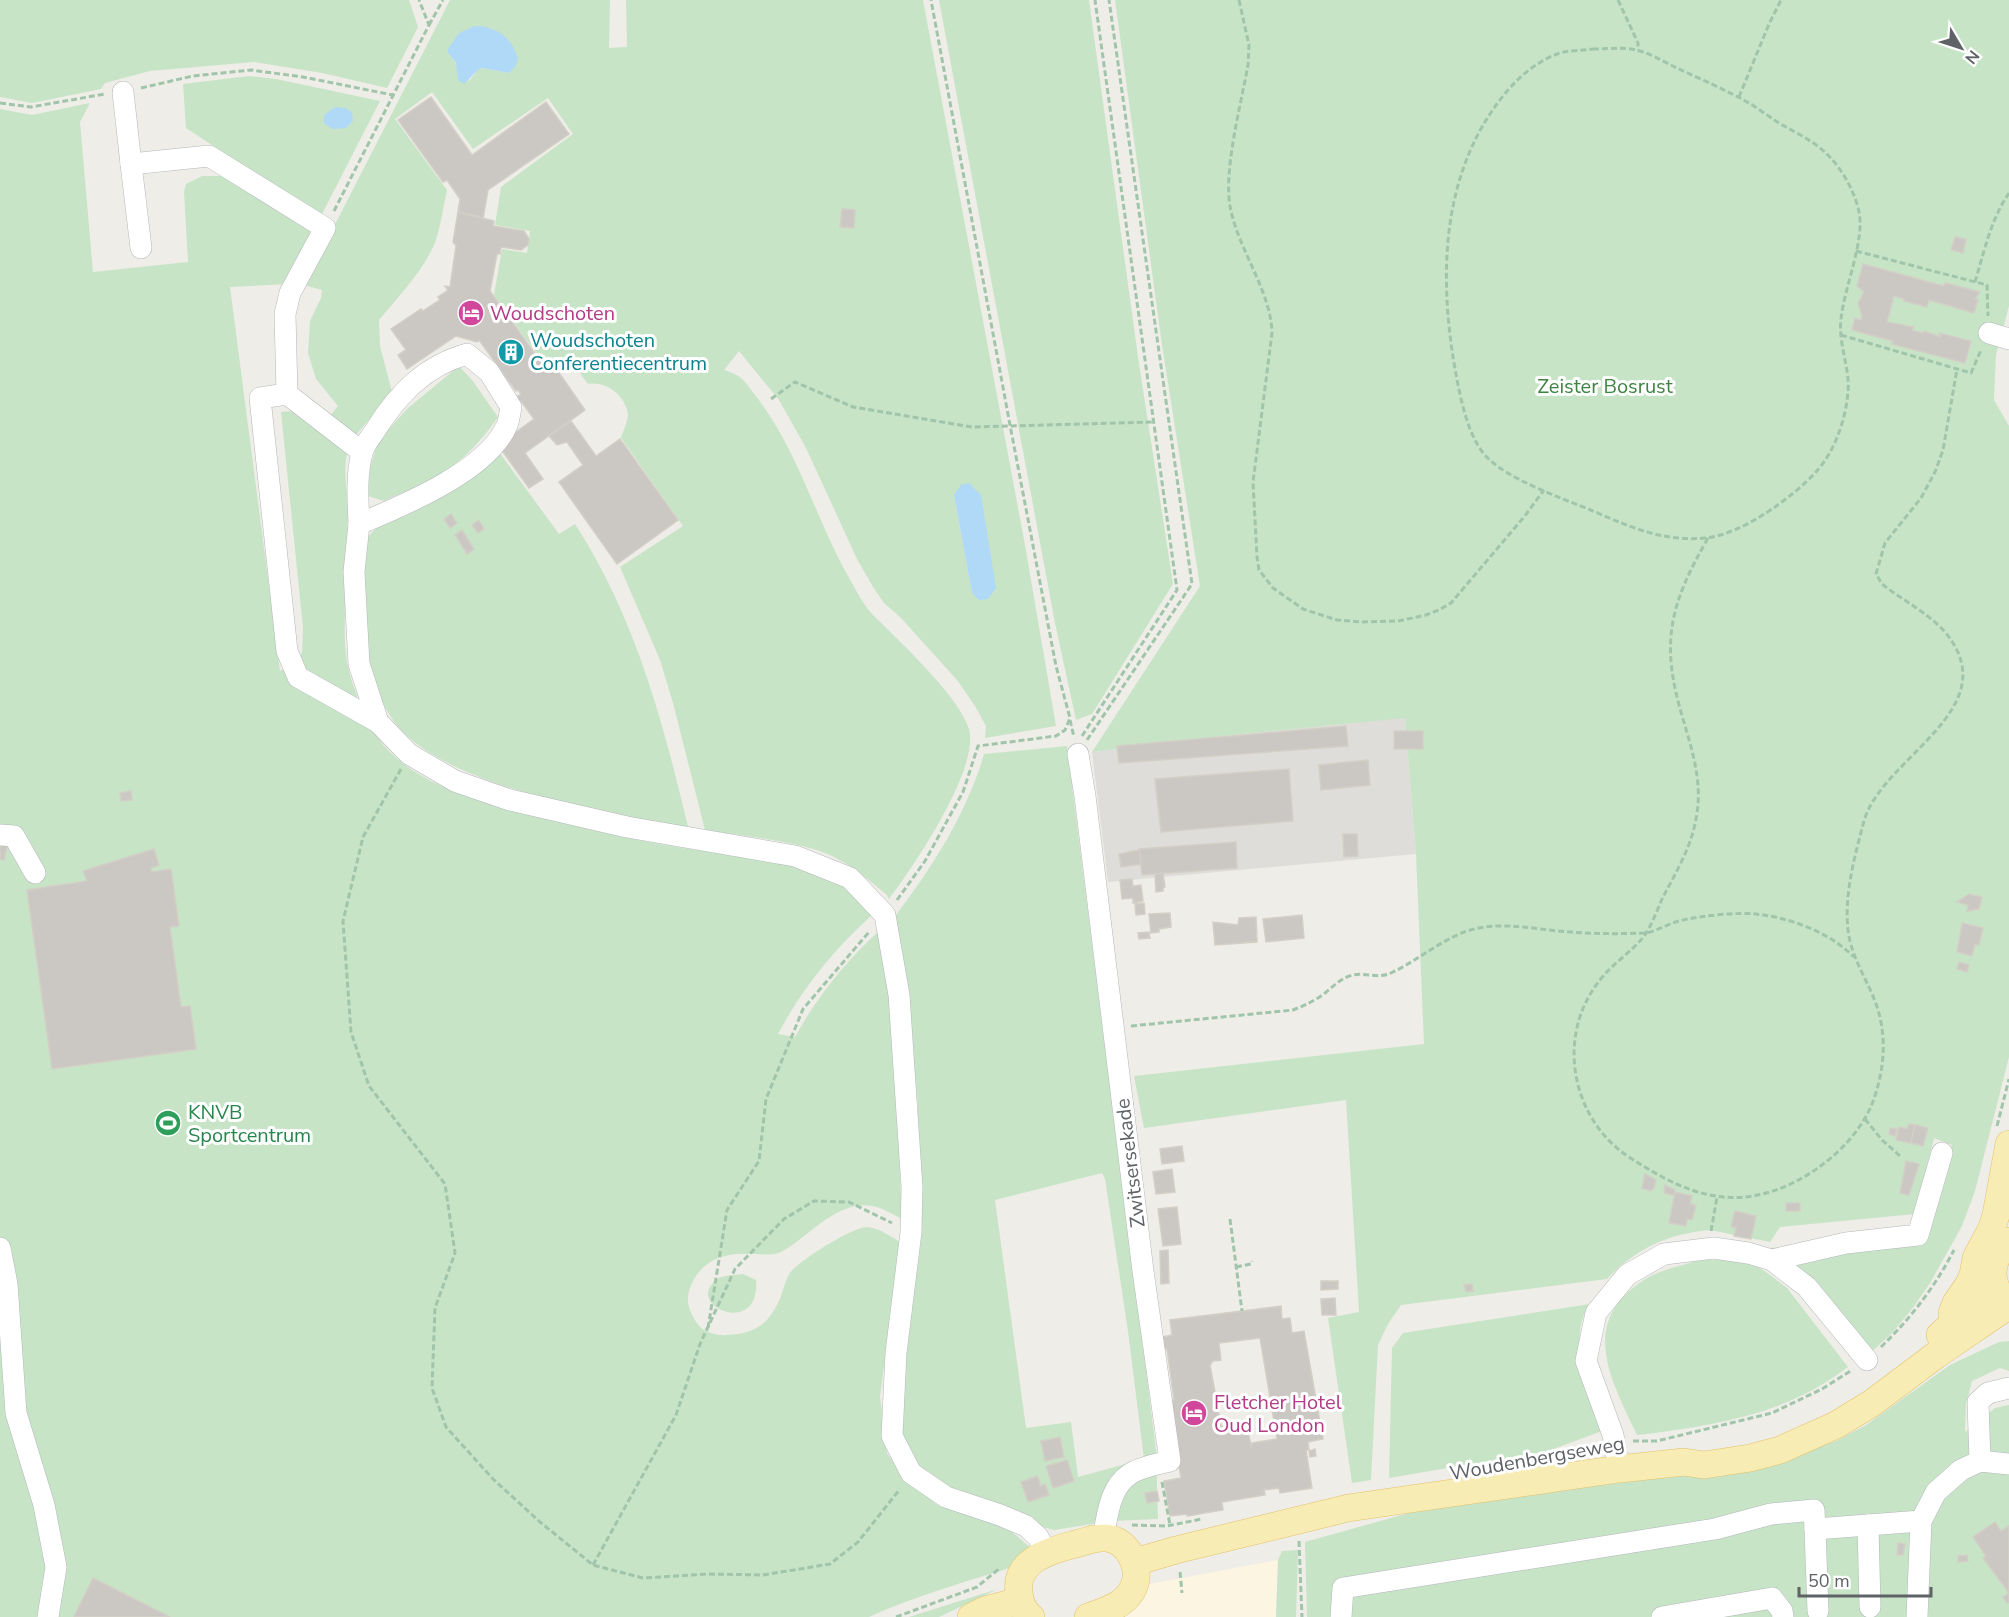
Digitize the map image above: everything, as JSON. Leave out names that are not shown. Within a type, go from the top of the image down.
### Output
[{"type":"main road","points":[[1951,1336],[1956,1303],[1969,1284],[1976,1258],[1992,1228],[1996,1215],[2009,1144]]},
{"type":"main road","points":[[1951,1336],[1983,1297],[2004,1299],[1993,1271],[1995,1258],[2009,1241]]},
{"type":"main road","points":[[1951,1336],[1984,1339],[2009,1332]]},
{"type":"main road","name":"Woudenbergseweg","points":[[1135,1562],[1348,1508],[1619,1469],[1684,1462],[1704,1455],[1729,1452],[1787,1436],[1830,1417],[1951,1336]]},
{"type":"main road","points":[[971,1617],[985,1610],[1025,1609],[1018,1587],[1026,1567],[1035,1558],[1105,1531],[1125,1547],[1135,1562],[1136,1578],[1125,1600],[1091,1617]]},
{"type":"street","points":[[123,92],[141,248]]},
{"type":"street","points":[[131,164],[209,156],[325,228],[290,293],[285,314],[287,394]]},
{"type":"street","points":[[359,524],[420,497],[462,474],[494,445],[507,425],[511,407],[489,372],[467,354],[446,360],[409,385],[381,421],[362,452],[354,572],[359,664],[378,722]]},
{"type":"street","points":[[362,452],[287,394],[260,398],[287,651],[298,677],[378,722],[409,754],[455,781],[510,800],[627,827],[795,856],[850,878],[885,915],[899,995],[912,1187],[911,1232],[896,1353],[892,1436],[911,1473],[946,1497],[1026,1526],[1038,1537],[1046,1552]]},
{"type":"street","name":"Zwitsersekade","points":[[1078,754],[1143,1270],[1170,1461]]},
{"type":"street","points":[[0,835],[14,836],[35,873]]},
{"type":"street","points":[[1772,1260],[1845,1243],[1918,1235],[1942,1153]]},
{"type":"street","points":[[0,1248],[7,1284],[16,1413],[44,1505],[56,1567],[48,1617]]},
{"type":"street","points":[[1619,1469],[1615,1442],[1586,1361],[1596,1312],[1626,1275],[1664,1254],[1714,1248],[1748,1252],[1772,1260],[1807,1287],[1867,1360]]},
{"type":"street","points":[[1980,1461],[1978,1402],[1988,1393],[2009,1388]]},
{"type":"street","points":[[1105,1531],[1109,1504],[1117,1488],[1131,1473],[1170,1461]]},
{"type":"street","points":[[1917,1617],[1921,1521],[1936,1492],[1961,1470],[1980,1461],[2009,1464]]},
{"type":"street","points":[[1341,1617],[1343,1588],[1715,1529],[1772,1514],[1814,1510],[1818,1611]]},
{"type":"street","points":[[1815,1529],[1921,1521]]},
{"type":"street","points":[[1868,1525],[1870,1607]]},
{"type":"street","points":[[1662,1617],[1772,1598],[1782,1611],[1783,1617]]},
{"type":"path","points":[[419,0],[429,25]]},
{"type":"path","points":[[325,228],[443,0]]},
{"type":"path","points":[[931,0],[1056,666],[1076,744],[1177,590],[1095,0]]},
{"type":"path","points":[[1078,754],[1192,584],[1109,0]]},
{"type":"path","points":[[1239,0],[1249,45],[1248,65],[1231,162],[1228,188],[1230,209],[1235,229],[1269,312],[1272,333],[1253,482],[1254,525],[1259,570],[1273,588],[1287,599],[1319,615],[1362,622],[1398,621],[1426,615],[1451,603],[1544,490]]},
{"type":"path","points":[[1618,0],[1638,43],[1638,50]]},
{"type":"path","points":[[1739,97],[1781,0]]},
{"type":"path","points":[[1593,49],[1638,50],[1739,97],[1819,147],[1832,158],[1844,176],[1859,210],[1861,227],[1840,324],[1847,364],[1848,391],[1843,422],[1833,446],[1817,471],[1790,495],[1744,525],[1707,538],[1662,537],[1616,521],[1501,469],[1482,452],[1465,416],[1450,334],[1447,273],[1452,202],[1462,168],[1479,129],[1503,94],[1529,69],[1559,53],[1593,49]]},
{"type":"path","points":[[0,103],[31,107],[123,92],[194,76],[251,70],[303,77],[393,95]]},
{"type":"path","points":[[1975,282],[1990,232],[2002,203],[2009,193]]},
{"type":"path","points":[[1841,336],[1971,373],[1999,336],[1987,285],[1856,251]]},
{"type":"path","points":[[1707,538],[1688,571],[1670,624],[1669,657],[1676,697],[1694,755],[1699,782],[1699,801],[1695,824],[1688,847],[1646,933],[1599,981],[1579,1022],[1575,1042],[1576,1083],[1585,1108],[1615,1148],[1661,1177],[1706,1196],[1717,1197],[1758,1195],[1795,1182],[1832,1156],[1865,1119],[1880,1082],[1882,1027],[1876,1003],[1855,958],[1848,932],[1852,871],[1866,814],[1880,790],[1937,733],[1955,710],[1964,686],[1963,666],[1956,645],[1942,628],[1882,584],[1876,574],[1885,543],[1921,498],[1935,472],[1943,450],[1957,369]]},
{"type":"path","points":[[771,399],[795,382],[853,407],[972,427],[1155,422]]},
{"type":"path","points":[[708,1328],[727,1210],[759,1161],[766,1099],[803,1009],[885,915],[925,861],[963,792],[978,746],[1056,736],[1065,730],[1070,718]]},
{"type":"path","points":[[409,754],[363,837],[343,921],[351,1032],[369,1086],[445,1184],[454,1253],[435,1308],[432,1389],[446,1427],[493,1479],[540,1522],[593,1565],[643,1578],[708,1574],[763,1575],[830,1564],[858,1542],[892,1502],[911,1473]]},
{"type":"path","points":[[1114,1028],[1293,1010],[1322,996],[1345,977],[1353,974],[1378,977],[1390,974],[1439,943],[1467,931],[1488,926],[1573,933],[1646,933],[1700,917],[1752,914],[1774,917],[1824,934],[1842,945],[1855,958]]},
{"type":"path","points":[[1865,1119],[1882,1140],[1900,1156]]},
{"type":"path","points":[[1708,1249],[1717,1197]]},
{"type":"path","points":[[593,1565],[676,1415],[700,1344],[735,1269],[784,1219],[814,1201],[849,1202],[911,1232]]},
{"type":"path","points":[[1230,1219],[1242,1311]]},
{"type":"path","name":"Woudenbergseweg","points":[[1615,1442],[1657,1441],[1772,1413],[1822,1389],[1867,1360],[1898,1331],[1925,1298],[1954,1250]]},
{"type":"path","points":[[1236,1267],[1251,1264],[1252,1261]]},
{"type":"path","points":[[1170,1461],[1162,1480],[1170,1525]]},
{"type":"path","points":[[1105,1531],[1170,1525],[1204,1519]]},
{"type":"path","points":[[1297,1521],[1302,1562],[1302,1617]]},
{"type":"path","points":[[1180,1572],[1182,1593]]},
{"type":"path","points":[[896,1617],[977,1587]]},
{"type":"shaded area","points":[[1405,717],[1416,854],[1108,882],[1092,752]]},
{"type":"shaded area","points":[[1278,1560],[1276,1617],[1098,1617],[1139,1586]]},
{"type":"green space","points":[[0,0],[409,0],[418,27],[387,88],[322,73],[254,62],[150,71],[105,83],[101,89],[32,103],[0,97]]},
{"type":"green space","points":[[450,0],[610,0],[609,48],[627,47],[626,0],[923,0],[1025,545],[1056,726],[985,738],[986,726],[957,680],[901,618],[884,603],[873,587],[857,559],[806,448],[779,400],[739,351],[724,370],[743,380],[769,415],[793,457],[833,547],[861,599],[873,615],[927,669],[954,701],[969,729],[970,746],[965,768],[942,817],[928,842],[889,899],[855,870],[821,851],[789,843],[705,830],[660,660],[620,567],[683,526],[621,438],[628,414],[619,395],[608,387],[588,384],[568,357],[554,366],[550,360],[544,364],[494,295],[502,249],[527,253],[530,231],[495,225],[501,187],[573,134],[548,98],[473,149],[432,92],[395,119],[447,190],[438,231],[429,255],[409,284],[379,320],[380,346],[392,392],[356,435],[330,416],[338,406],[316,379],[308,353],[310,321],[321,298],[322,290],[304,285]],"holes":[[[475,26],[493,29],[509,73],[482,68],[469,81],[448,53]],[[954,495],[981,496],[982,508],[972,593]]]},
{"type":"green space","points":[[939,0],[1089,0],[1138,357],[1173,584],[1092,714],[1076,720],[1055,623]]},
{"type":"green space","name":"Zeister Bosrust","points":[[1115,0],[2009,0],[2009,306],[1996,355],[1994,400],[2009,426],[2009,1057],[1975,1191],[1962,1226],[1930,1283],[1912,1309],[1892,1333],[1869,1354],[1802,1271],[1769,1248],[1882,1241],[1918,1235],[1932,1224],[1952,1145],[1934,1138],[1915,1214],[1780,1227],[1770,1242],[1710,1230],[1694,1232],[1666,1239],[1641,1251],[1607,1279],[1401,1305],[1378,1345],[1371,1480],[1352,1483],[1328,1318],[1359,1312],[1346,1100],[1144,1128],[1134,1076],[1424,1044],[1416,854],[1405,718],[1092,752],[1200,586],[1162,345]]},
{"type":"green space","points":[[249,76],[276,79],[380,101],[321,216],[186,128],[183,84]]},
{"type":"green space","points":[[90,103],[80,122],[93,272],[188,262],[184,192],[186,184],[202,176],[221,176],[314,230],[287,284],[230,287],[280,671],[295,664],[302,652],[303,628],[281,412],[295,411],[348,451],[345,473],[348,510],[345,593],[346,655],[353,685],[371,727],[390,752],[407,767],[427,779],[470,797],[576,826],[618,836],[771,861],[805,869],[835,881],[872,915],[819,971],[797,1001],[778,1034],[795,1037],[832,981],[879,931],[889,972],[902,1219],[877,1207],[860,1205],[835,1214],[781,1252],[721,1257],[712,1261],[698,1273],[689,1291],[689,1306],[701,1328],[714,1334],[737,1334],[753,1330],[770,1316],[780,1299],[790,1273],[825,1246],[867,1227],[900,1242],[880,1397],[887,1453],[905,1479],[936,1504],[1004,1525],[1033,1550],[1025,1563],[927,1594],[869,1617],[0,1617],[0,109],[32,115]]},
{"type":"green space","points":[[459,366],[472,380],[498,417],[473,448],[453,466],[431,480],[384,501],[368,496],[370,467],[379,440],[408,408]]},
{"type":"green space","points":[[499,452],[559,534],[575,524],[596,559],[631,633],[645,671],[688,827],[572,805],[484,779],[445,761],[413,741],[391,717],[384,704],[370,664],[366,636],[363,566],[366,540],[384,523]]},
{"type":"green space","points":[[1067,746],[1156,1450],[1158,1519],[1111,1521],[1054,1530],[1034,1525],[1011,1509],[944,1485],[910,1459],[901,1434],[901,1382],[921,1242],[922,1202],[917,1134],[918,1106],[909,1010],[896,915],[948,838],[977,776],[984,754]],"holes":[[[1102,1173],[1105,1179],[1128,1331],[1144,1459],[1078,1477],[1071,1422],[1026,1428],[995,1200]]]},
{"type":"green space","points":[[1698,1260],[1745,1262],[1769,1274],[1787,1288],[1848,1367],[1824,1383],[1778,1406],[1708,1425],[1637,1435],[1610,1370],[1606,1350],[1606,1330],[1613,1311],[1627,1293],[1654,1274]]},
{"type":"green space","points":[[743,1274],[756,1280],[754,1298],[747,1309],[736,1313],[714,1306],[709,1298],[709,1288],[719,1278]]},
{"type":"green space","points":[[1590,1304],[1583,1318],[1580,1349],[1582,1366],[1602,1431],[1548,1451],[1389,1478],[1392,1348],[1403,1333]]},
{"type":"green space","points":[[2009,1341],[2009,1371],[2000,1368],[1972,1381],[1966,1404],[1965,1432],[1995,1408],[2009,1405],[2009,1617],[1307,1617],[1305,1542],[1434,1506],[1768,1464],[1836,1441],[1866,1425],[1950,1365],[1999,1342]]},
{"type":"green space","points":[[1298,1550],[1296,1617],[1276,1617],[1278,1560],[1282,1551]]},
{"type":"green space","points":[[998,1589],[939,1617],[909,1617]]},
{"type":"water","points":[[475,26],[490,28],[503,35],[512,45],[518,59],[515,67],[509,73],[482,68],[464,84],[458,80],[456,63],[448,53],[448,49],[459,33]]},
{"type":"water","points":[[335,107],[345,108],[352,112],[353,121],[346,128],[333,129],[324,123],[324,115]]},
{"type":"water","points":[[969,483],[981,495],[996,588],[988,599],[979,600],[972,593],[954,495],[961,485]]},
{"type":"building","points":[[431,97],[472,155],[546,102],[569,134],[488,190],[483,219],[478,218],[478,216],[458,212],[460,199],[447,180],[443,182],[398,120]]},
{"type":"building","points":[[842,209],[855,210],[854,228],[840,227]]},
{"type":"building","name":"Woudschoten Conferentiecentrum","points":[[458,212],[494,221],[493,226],[524,231],[529,239],[528,245],[521,250],[501,247],[500,254],[497,254],[490,291],[546,369],[553,364],[585,410],[525,453],[543,479],[529,488],[498,445],[534,419],[521,401],[518,403],[515,398],[521,394],[518,390],[516,391],[479,340],[477,342],[456,336],[407,369],[398,355],[406,350],[391,329],[421,309],[423,311],[440,300],[438,297],[448,290],[445,286],[450,287]]},
{"type":"building","points":[[1955,237],[1966,239],[1963,253],[1951,250]]},
{"type":"building","points":[[1863,264],[1944,286],[1945,283],[1980,292],[1975,299],[1978,300],[1974,313],[1929,300],[1927,307],[1894,296],[1887,322],[1914,327],[1912,330],[1923,333],[1924,331],[1940,337],[1939,333],[1971,341],[1965,363],[1892,344],[1893,341],[1852,330],[1855,318],[1861,320],[1862,316],[1858,303],[1864,292],[1857,286]]},
{"type":"building","points":[[571,421],[596,456],[620,439],[678,520],[617,564],[559,482],[583,465],[567,442],[557,445],[549,436]]},
{"type":"building","points":[[451,514],[457,523],[450,528],[444,519]]},
{"type":"building","points":[[479,520],[484,529],[478,533],[472,525]]},
{"type":"building","points":[[462,530],[474,549],[467,554],[455,535]]},
{"type":"building","points":[[1346,726],[1348,746],[1119,763],[1117,746]]},
{"type":"building","points":[[1394,731],[1423,731],[1423,749],[1394,749]]},
{"type":"building","points":[[1368,760],[1370,785],[1321,790],[1319,765]]},
{"type":"building","points":[[1289,769],[1293,821],[1161,832],[1155,779]]},
{"type":"building","points":[[131,791],[132,800],[121,801],[120,793]]},
{"type":"building","points":[[1343,834],[1357,834],[1358,856],[1344,857]]},
{"type":"building","points":[[0,839],[8,841],[4,860],[0,859]]},
{"type":"building","points":[[1236,842],[1237,868],[1142,875],[1139,849]]},
{"type":"building","points":[[154,849],[159,865],[151,868],[152,872],[171,869],[179,926],[170,927],[181,1007],[190,1006],[196,1049],[52,1069],[27,890],[87,881],[83,871]]},
{"type":"building","points":[[1139,850],[1141,864],[1121,867],[1119,854]]},
{"type":"building","points":[[1163,873],[1165,887],[1163,891],[1156,892],[1155,874]]},
{"type":"building","points":[[1132,879],[1133,886],[1141,885],[1143,901],[1133,903],[1133,898],[1122,899],[1120,880]]},
{"type":"building","points":[[1969,894],[1982,897],[1979,909],[1967,911],[1968,905],[1957,902]]},
{"type":"building","points":[[1144,903],[1145,914],[1136,915],[1135,904]]},
{"type":"building","points":[[1170,913],[1171,927],[1151,933],[1149,914]]},
{"type":"building","points":[[1302,915],[1304,938],[1266,942],[1263,919]]},
{"type":"building","points":[[1256,917],[1257,942],[1215,945],[1213,922],[1238,925],[1239,918]]},
{"type":"building","points":[[1962,923],[1983,928],[1979,945],[1975,944],[1972,956],[1957,952]]},
{"type":"building","points":[[1149,932],[1150,938],[1139,939],[1138,933]]},
{"type":"building","points":[[1959,962],[1969,965],[1967,972],[1957,969]]},
{"type":"building","points":[[1909,1124],[1915,1125],[1911,1143],[1896,1140],[1899,1127],[1907,1129]]},
{"type":"building","points":[[1915,1125],[1928,1128],[1923,1146],[1911,1143]]},
{"type":"building","points":[[1890,1128],[1897,1129],[1895,1136],[1889,1134]]},
{"type":"building","points":[[1182,1146],[1184,1161],[1162,1164],[1160,1149]]},
{"type":"building","points":[[1906,1161],[1919,1164],[1909,1195],[1900,1193]]},
{"type":"building","points":[[1172,1169],[1175,1192],[1156,1194],[1153,1172]]},
{"type":"building","points":[[1645,1174],[1656,1180],[1651,1191],[1642,1188]]},
{"type":"building","points":[[1665,1185],[1675,1190],[1674,1195],[1664,1193]]},
{"type":"building","points":[[1675,1192],[1692,1196],[1690,1204],[1696,1205],[1692,1220],[1687,1219],[1686,1226],[1669,1223]]},
{"type":"building","points":[[1786,1203],[1800,1203],[1800,1211],[1786,1211]]},
{"type":"building","points":[[1177,1207],[1181,1244],[1163,1246],[1158,1209]]},
{"type":"building","points":[[1735,1211],[1756,1216],[1751,1239],[1734,1236],[1736,1228],[1731,1227]]},
{"type":"building","points":[[1168,1250],[1169,1283],[1161,1284],[1160,1251]]},
{"type":"building","points":[[1321,1281],[1338,1281],[1338,1289],[1321,1290]]},
{"type":"building","points":[[1472,1284],[1473,1291],[1466,1292],[1464,1285]]},
{"type":"building","points":[[1335,1298],[1336,1315],[1322,1315],[1321,1299]]},
{"type":"building","name":"Fletcher Hotel Oud London","points":[[1281,1306],[1282,1319],[1290,1318],[1292,1333],[1304,1331],[1323,1439],[1308,1442],[1309,1450],[1306,1450],[1312,1488],[1280,1493],[1279,1488],[1264,1490],[1265,1495],[1222,1502],[1223,1510],[1187,1516],[1187,1514],[1170,1516],[1164,1481],[1181,1478],[1168,1400],[1174,1400],[1167,1349],[1163,1350],[1162,1337],[1172,1335],[1170,1320]],"holes":[[[1260,1338],[1277,1439],[1252,1443],[1251,1446],[1247,1425],[1226,1429],[1221,1425],[1210,1365],[1213,1361],[1221,1360],[1219,1343]]]},
{"type":"building","points":[[1060,1437],[1064,1457],[1045,1461],[1041,1441]]},
{"type":"building","points":[[1315,1449],[1316,1456],[1310,1457],[1309,1451]]},
{"type":"building","points":[[1067,1460],[1074,1481],[1053,1488],[1046,1466]]},
{"type":"building","points":[[1037,1476],[1041,1486],[1045,1484],[1049,1495],[1028,1502],[1021,1482]]},
{"type":"building","points":[[1157,1491],[1159,1501],[1147,1503],[1145,1493]]},
{"type":"building","points":[[1995,1522],[2001,1531],[2009,1526],[2009,1593],[1983,1558],[1986,1556],[1973,1537]]},
{"type":"building","points":[[1898,1543],[1905,1544],[1903,1555],[1897,1555]]},
{"type":"building","points":[[1967,1555],[1968,1561],[1958,1562],[1958,1556]]},
{"type":"building","points":[[93,1578],[170,1617],[74,1617]]},
{"type":"building","points":[[2009,1593],[2009,1602],[2007,1603],[2003,1597]]},
{"type":"place","name":"Woudschoten","points":[[471,313]]},
{"type":"place","name":"Woudschoten Conferentiecentrum","points":[[511,352]]},
{"type":"place","name":"KNVB Sportcentrum","points":[[168,1123]]},
{"type":"place","name":"Fletcher Hotel Oud London","points":[[1194,1413]]}]
